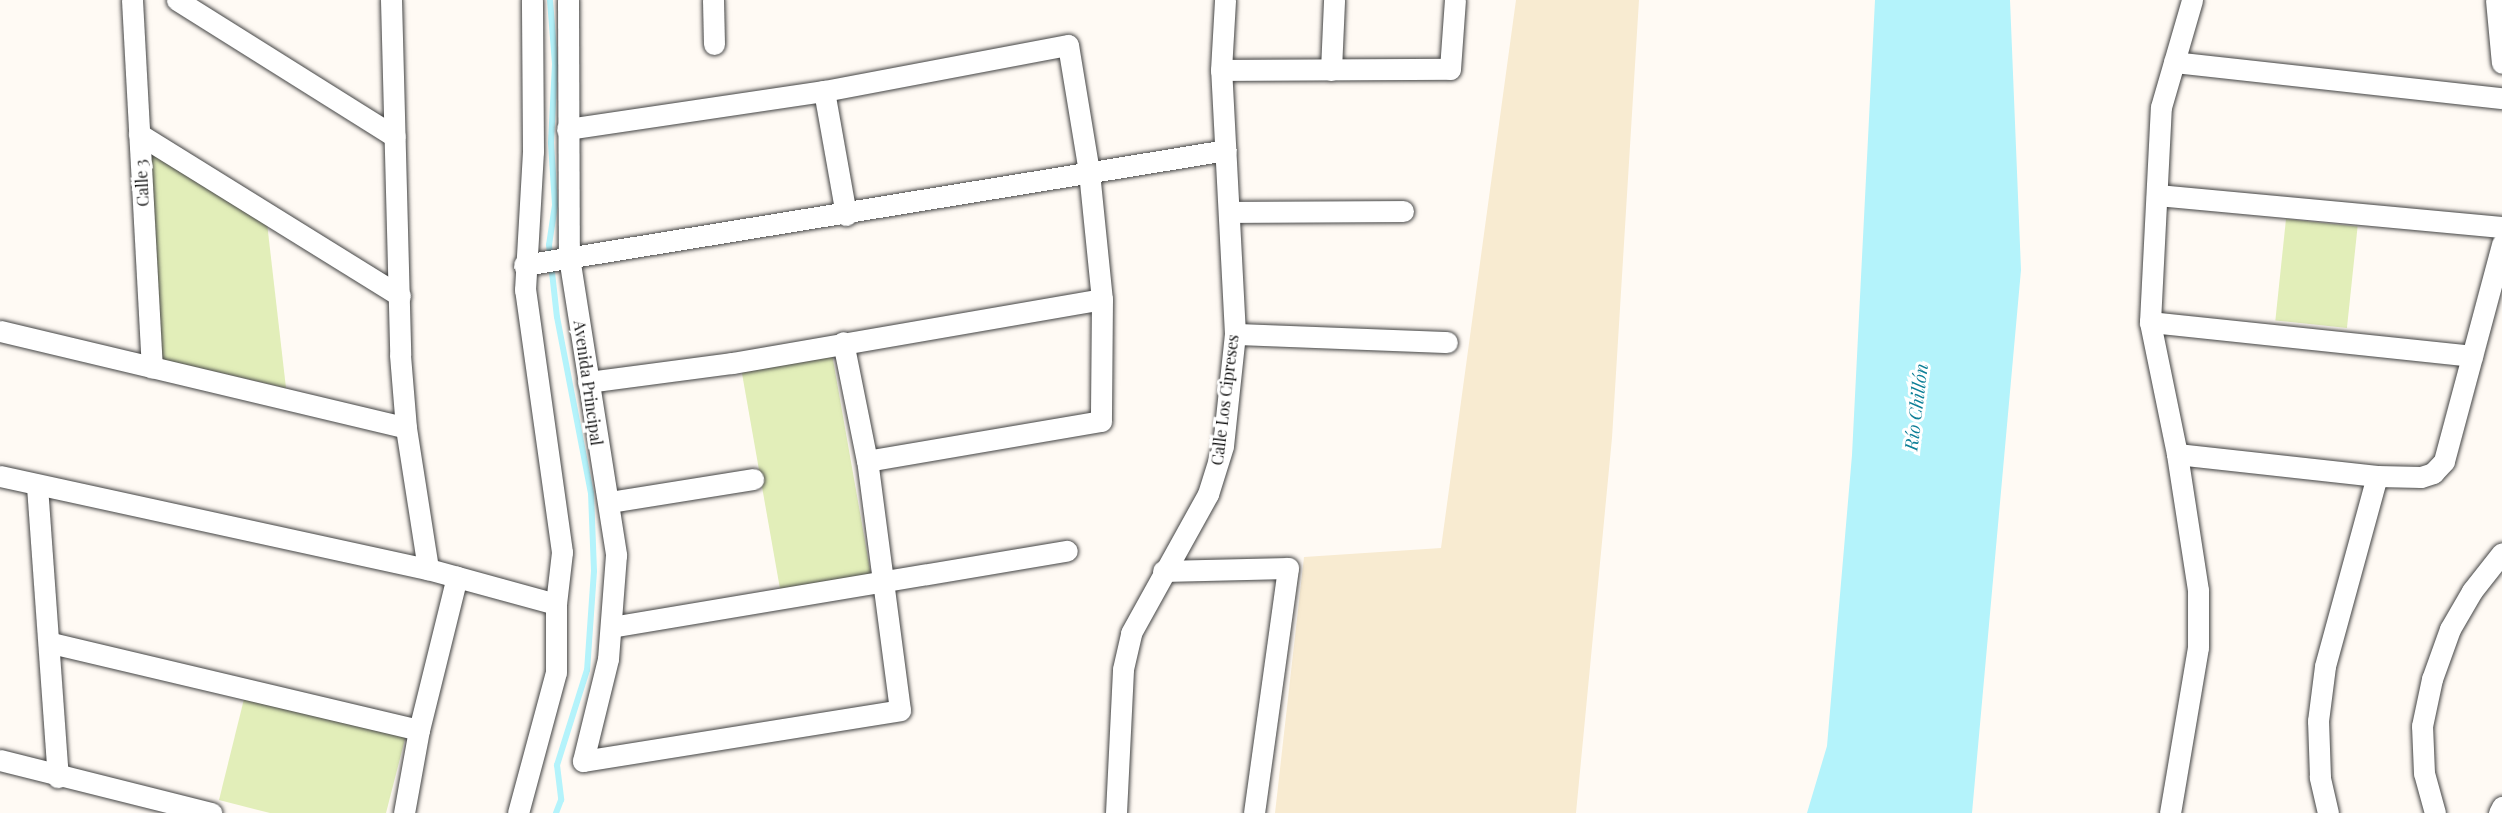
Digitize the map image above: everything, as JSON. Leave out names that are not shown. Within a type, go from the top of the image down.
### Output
[{"type":"street","name":"Calle 3","points":[[132,0],[152,367]]},
{"type":"street","points":[[177,0],[395,137]]},
{"type":"street","points":[[391,0],[406,428],[428,570]]},
{"type":"street","name":"Avenida Principal","points":[[532,0],[532,151],[548,261],[588,382],[598,454],[610,502],[616,555],[608,659],[583,761],[900,710],[884,582]]},
{"type":"street","name":"Avenida Principal","points":[[518,813],[556,672],[556,604],[562,552],[527,313],[548,261],[567,129],[568,0]]},
{"type":"street","points":[[713,0],[714,44]]},
{"type":"street","name":"Calle Los Cipreses","points":[[1116,813],[1123,669],[1131,633],[1217,472],[1235,334],[1221,70],[1225,0]]},
{"type":"street","points":[[1331,70],[1334,0]]},
{"type":"street","points":[[1221,70],[1450,69],[1455,0]]},
{"type":"street","points":[[2170,813],[2198,648],[2198,590],[2177,454],[2150,322],[2161,107],[2192,0]]},
{"type":"street","points":[[2496,0],[2502,63]]},
{"type":"street","points":[[567,129],[824,91],[1068,45],[1089,172],[1102,300],[1101,421],[867,461]]},
{"type":"street","points":[[2174,62],[2502,98]]},
{"type":"street","points":[[824,91],[846,215]]},
{"type":"street","points":[[139,134],[400,296]]},
{"type":"street","points":[[548,261],[846,215],[1226,150]]},
{"type":"street","points":[[2157,195],[2502,227]]},
{"type":"street","points":[[1230,212],[1402,211]]},
{"type":"street","points":[[2177,454],[2377,476],[2421,477],[2433,473],[2444,461],[2502,244]]},
{"type":"street","points":[[588,382],[732,363],[843,342],[1102,300]]},
{"type":"street","points":[[2150,322],[2472,356]]},
{"type":"street","points":[[0,331],[406,428]]},
{"type":"street","points":[[1235,334],[1447,342]]},
{"type":"street","points":[[843,342],[867,461],[884,582]]},
{"type":"street","points":[[0,476],[37,486],[428,570],[556,604]]},
{"type":"street","points":[[2328,813],[2320,777],[2318,721],[2325,666],[2377,476]]},
{"type":"street","points":[[610,502],[753,479]]},
{"type":"street","points":[[37,486],[51,643],[58,777]]},
{"type":"street","points":[[611,627],[1067,551]]},
{"type":"street","points":[[2435,813],[2424,773],[2422,726],[2432,678],[2450,629],[2472,591],[2502,553]]},
{"type":"street","points":[[1163,571],[1288,568],[1254,813]]},
{"type":"street","points":[[404,813],[419,730],[457,578]]},
{"type":"street","points":[[51,643],[419,730]]},
{"type":"street","points":[[0,760],[58,777],[211,813]]},
{"type":"street","points":[[2499,813],[2502,807]]},
{"type":"shaded area","points":[[1516,0],[1639,0],[1612,438],[1576,813],[1275,813],[1304,557],[1441,548]]},
{"type":"green space","points":[[150,151],[267,223],[286,388],[161,359]]},
{"type":"green space","points":[[2286,219],[2358,227],[2347,328],[2275,320]]},
{"type":"green space","points":[[832,354],[871,578],[781,594],[741,370]]},
{"type":"green space","points":[[245,695],[406,735],[386,813],[270,813],[219,800]]},
{"type":"water","name":"Río Chillón","points":[[1875,0],[2010,0],[2021,270],[1972,813],[1807,813],[1827,746],[1852,455]]},
{"type":"waterway","points":[[550,0],[555,64],[551,143],[555,205],[549,245],[557,317],[591,493],[594,571],[587,670],[557,765],[561,800],[556,813]]}]
